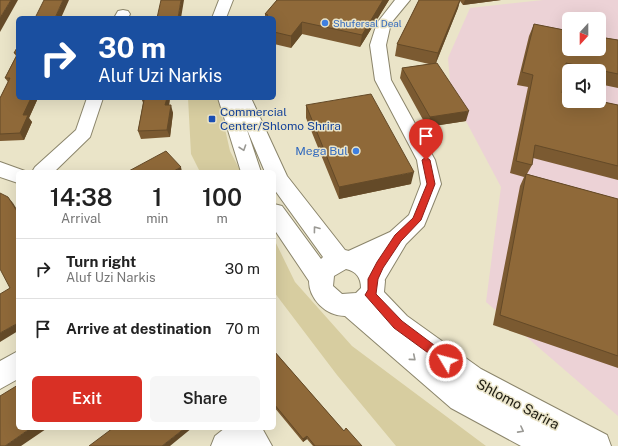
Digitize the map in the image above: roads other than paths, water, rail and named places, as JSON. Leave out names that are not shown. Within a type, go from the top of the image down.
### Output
[{"type":"street","points":[[220,16],[226,0]]},
{"type":"street","points":[[234,16],[240,0]]},
{"type":"street","points":[[321,278],[327,266],[368,254],[398,238],[417,220],[431,184],[426,160],[383,80],[378,45],[384,23],[396,6],[403,0]]},
{"type":"street","points":[[44,170],[84,133],[94,100]]},
{"type":"street","points":[[228,100],[250,170]]},
{"type":"street","points":[[243,100],[274,170]]},
{"type":"street","points":[[0,169],[16,175]]},
{"type":"street","points":[[276,173],[279,180],[346,260],[368,269],[365,293]]},
{"type":"street","points":[[276,215],[321,278],[322,290],[330,300],[337,304],[365,293],[398,238]]},
{"type":"street","name":"Shlomo Sarira","points":[[365,293],[461,398],[551,446]]},
{"type":"street","name":"Shlomo Sarira","points":[[365,293],[398,324],[471,379],[596,446]]},
{"type":"street","points":[[0,376],[16,365]]},
{"type":"place","name":"Shufersal Deal","points":[[325,23]]},
{"type":"place","name":"Commercial Center/Shlomo Shrira","points":[[212,119]]},
{"type":"place","name":"Mega Bul","points":[[356,151]]}]
